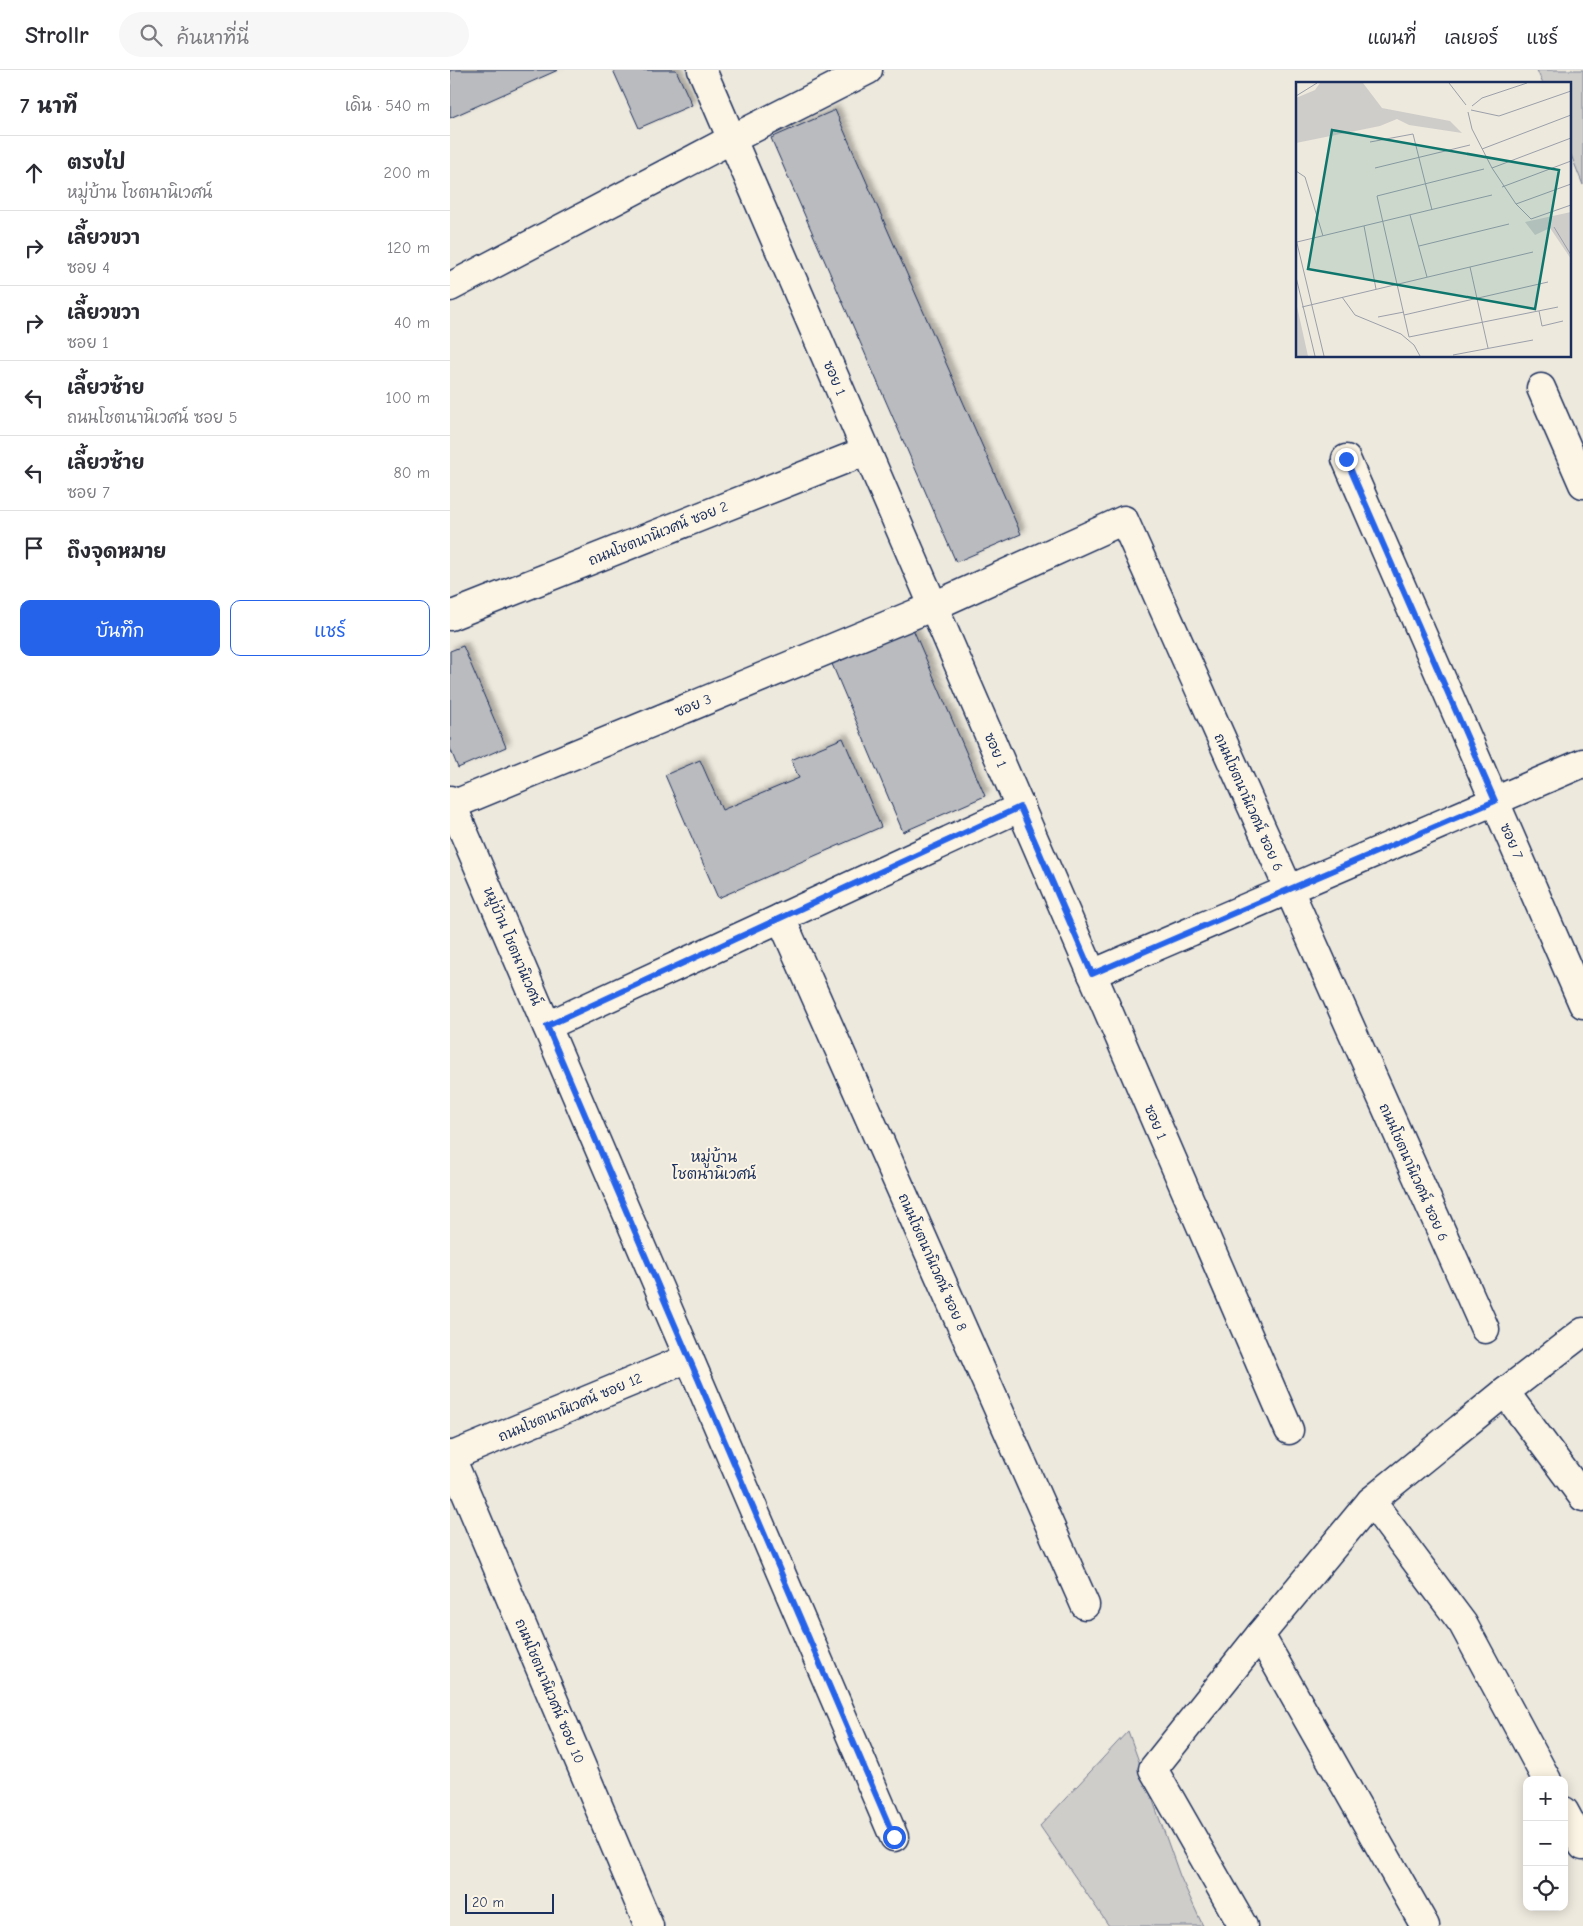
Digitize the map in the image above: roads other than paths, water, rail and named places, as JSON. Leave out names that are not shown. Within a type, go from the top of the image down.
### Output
[{"type":"street","name":"ซอย 1","points":[[702,70],[1290,1430]]},
{"type":"street","points":[[450,287],[868,70]]},
{"type":"street","points":[[1541,388],[1583,484]]},
{"type":"street","name":"ถนนโชตนานิเวศน์ ซอย 2","points":[[450,616],[866,451]]},
{"type":"street","name":"ซอย 7","points":[[1346,459],[1583,1004]]},
{"type":"street","name":"ถนนโชตนานิเวศน์ ซอย 6","points":[[934,606],[1124,520],[1485,1329]]},
{"type":"street","name":"ซอย 3","points":[[451,804],[934,606]]},
{"type":"street","points":[[1092,974],[1583,763]]},
{"type":"street","name":"หมู่บ้าน โชตนานิเวศน์","points":[[451,804],[894,1837]]},
{"type":"street","points":[[547,1026],[1020,807]]},
{"type":"street","name":"ถนนโชตนานิเวศน์ ซอย 8","points":[[781,918],[1085,1605]]},
{"type":"street","points":[[1243,1926],[1153,1769],[1260,1635],[1371,1501],[1505,1392],[1583,1332]]},
{"type":"street","name":"ถนนโชตนานิเวศน์ ซอย 12","points":[[450,1456],[689,1358]]},
{"type":"street","points":[[1505,1392],[1583,1497]]},
{"type":"street","name":"ถนนโชตนานิเวศน์ ซอย 10","points":[[450,1456],[649,1926]]},
{"type":"street","points":[[1371,1501],[1463,1624],[1545,1776]]},
{"type":"street","points":[[1260,1635],[1425,1926]]},
{"type":"street","points":[[1568,1818],[1583,1846]]},
{"type":"district","name":"หมู่บ้าน โชตนานิเวศน์","points":[[714,1166]]}]
